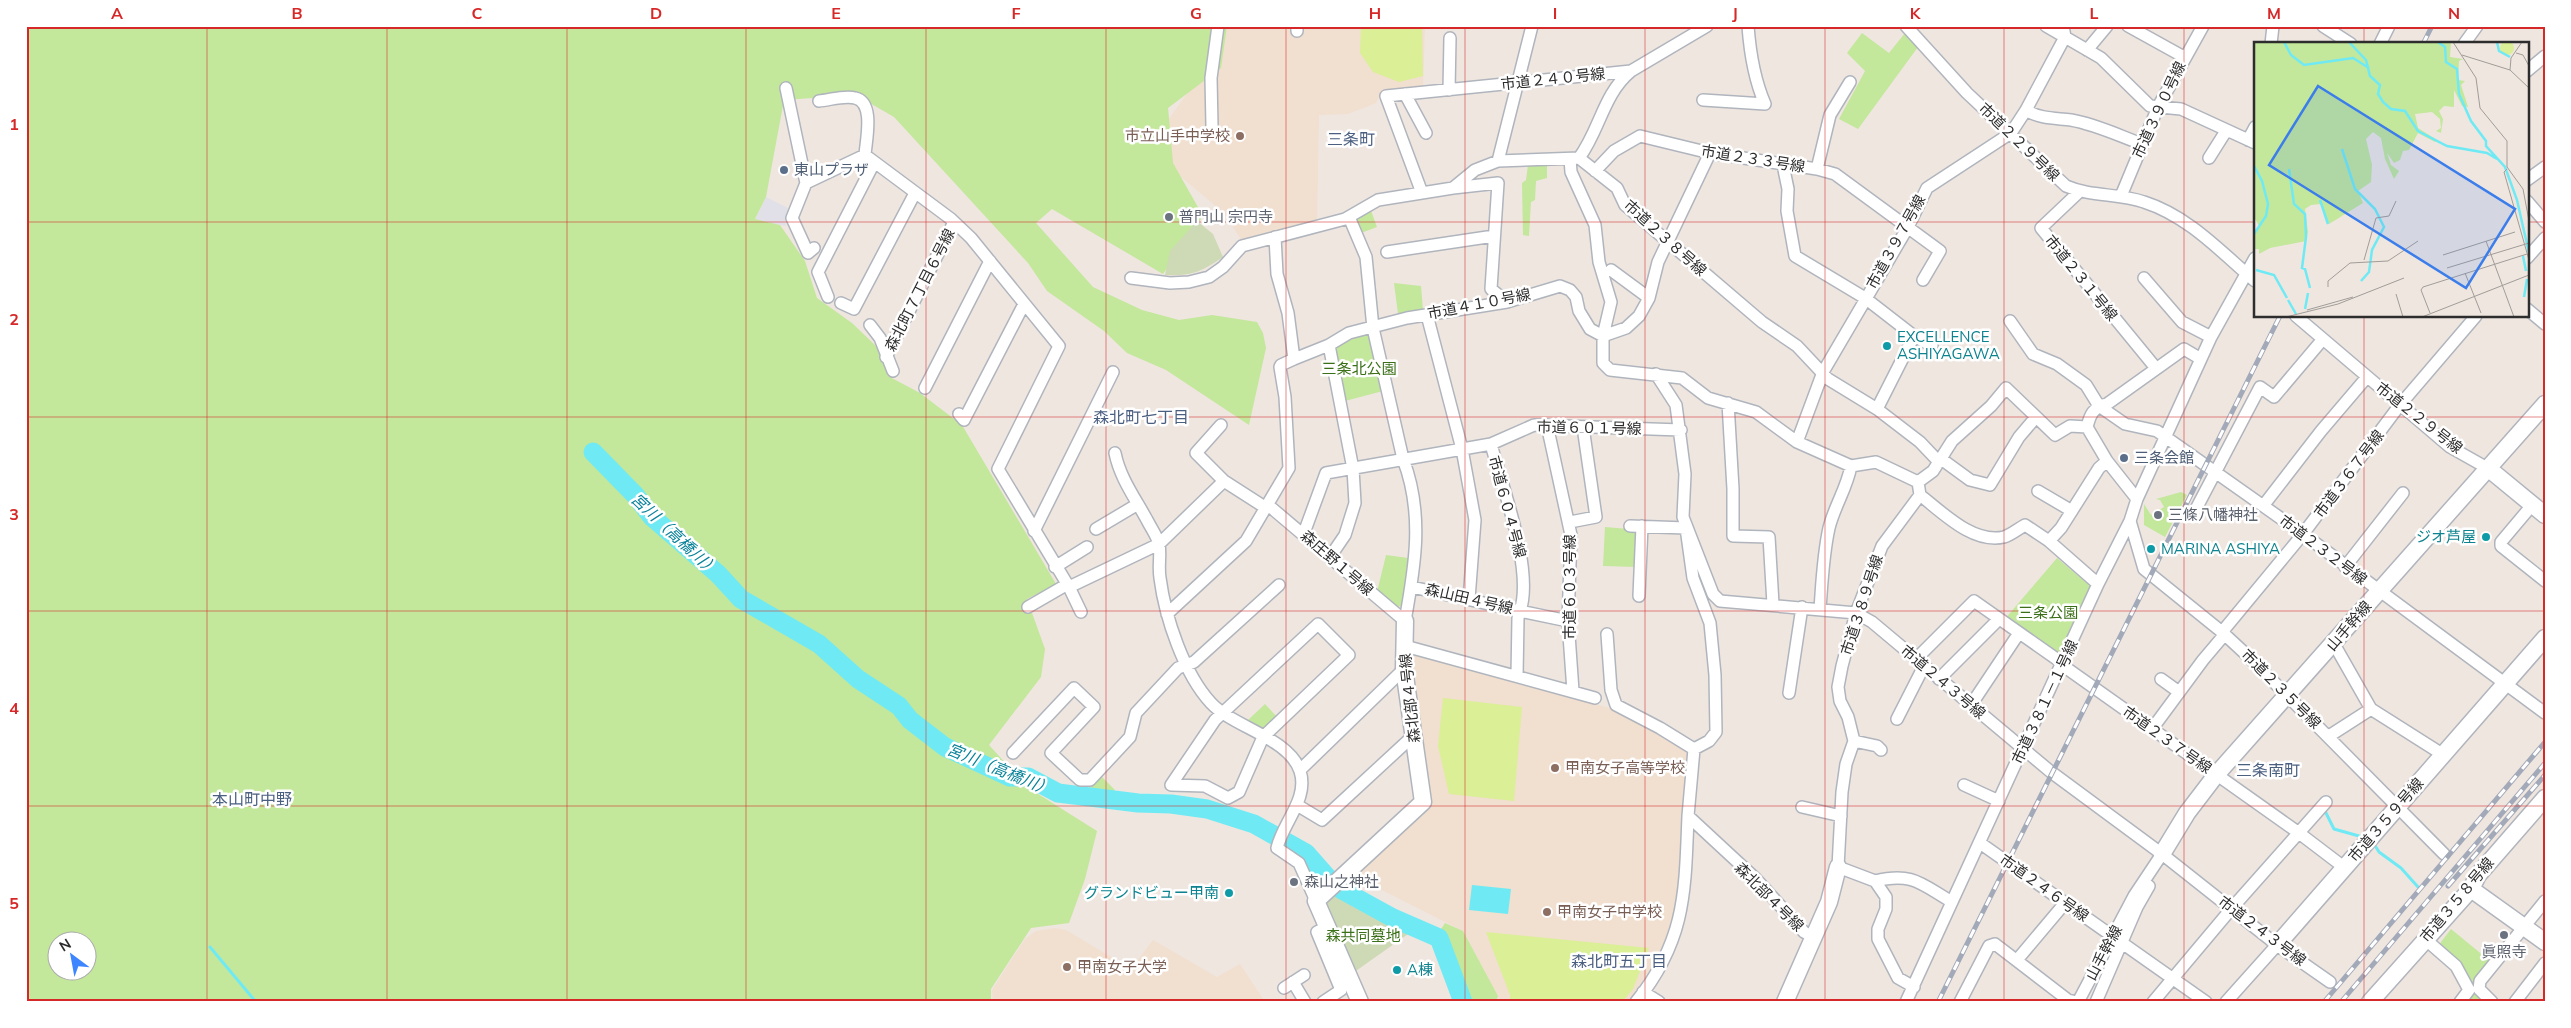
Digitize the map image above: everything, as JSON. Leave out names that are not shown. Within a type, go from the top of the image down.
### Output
[{"type":"street","points":[[1212,126],[1212,78],[1218,26]]},
{"type":"street","points":[[1498,160],[1532,26]]},
{"type":"street","name":"市道２４０号線","points":[[1422,193],[1386,96],[1631,71],[1707,26]]},
{"type":"street","points":[[1702,100],[1765,104],[1759,90],[1751,58],[1748,26]]},
{"type":"street","name":"市道２２９号線","points":[[1906,26],[1967,93],[2066,186],[2079,192],[2121,196],[2144,202],[2175,214],[2211,242],[2254,280]]},
{"type":"street","points":[[2046,26],[2064,32],[2087,50],[2101,58],[2150,106],[2180,110],[2226,132],[2251,141]]},
{"type":"street","points":[[2087,50],[2107,26]]},
{"type":"street","points":[[2128,26],[2184,57]]},
{"type":"street","name":"市道３９０号線","points":[[2121,196],[2158,107],[2184,57],[2203,26]]},
{"type":"street","points":[[2271,42],[2273,26]]},
{"type":"street","points":[[2323,26],[2348,42]]},
{"type":"street","points":[[2381,42],[2389,26]]},
{"type":"street","points":[[2465,42],[2477,26]]},
{"type":"street","name":"市道３９７号線","points":[[1797,442],[1822,372],[1908,227],[1927,188],[2011,133],[2026,110],[2064,32]]},
{"type":"street","points":[[1449,90],[1450,38]]},
{"type":"street","points":[[2528,70],[2545,56]]},
{"type":"street","points":[[1631,71],[1620,80],[1608,98],[1588,146],[1574,158],[1571,172],[1595,225],[1599,262],[1612,302],[1603,336],[1603,363],[1610,370],[1682,378],[1708,398],[1756,412],[1797,442],[1851,466],[1876,462],[1918,482]]},
{"type":"street","points":[[1817,169],[1830,115],[1850,82]]},
{"type":"street","points":[[786,88],[806,183],[792,218],[808,253],[814,248]]},
{"type":"street","points":[[1406,94],[1426,133]]},
{"type":"street","points":[[819,101],[854,97],[862,101],[867,109],[870,159],[818,272],[828,297]]},
{"type":"street","points":[[2026,110],[2034,115],[2057,120],[2072,120],[2142,144]]},
{"type":"street","points":[[2209,158],[2226,132]]},
{"type":"street","name":"市道２３３号線","points":[[1595,171],[1614,151],[1640,136],[1710,153],[1817,169],[1835,174],[1940,251],[1923,280]]},
{"type":"street","points":[[1603,336],[1626,328],[1640,316],[1649,298],[1658,262],[1710,153]]},
{"type":"street","points":[[1453,188],[1475,170],[1498,160],[1574,158]]},
{"type":"street","name":"市道２３８号線","points":[[1574,158],[1595,171],[1616,188],[1625,205],[1762,322],[1797,346],[1828,379],[1876,409],[1920,442],[1939,462],[1944,461],[1970,480],[1990,485],[2019,437],[2036,417]]},
{"type":"street","points":[[806,183],[870,159]]},
{"type":"street","points":[[870,159],[954,222],[972,238],[1059,346],[998,469],[1068,586],[1081,612]]},
{"type":"street","points":[[1783,165],[1788,189],[1787,211],[1795,256],[1865,298],[1914,336],[1932,346]]},
{"type":"street","points":[[2528,179],[2545,167]]},
{"type":"street","points":[[1131,278],[1189,282],[1209,277],[1222,267],[1242,246],[1349,217],[1378,200],[1498,183],[1490,289],[1506,302]]},
{"type":"street","name":"市道２３１号線","points":[[2079,192],[2041,228],[2156,367]]},
{"type":"street","points":[[841,303],[854,310],[915,193]]},
{"type":"street","points":[[2528,202],[2545,222]]},
{"type":"street","points":[[1349,217],[1358,234],[1366,257],[1373,328],[1403,459],[1411,478],[1418,522],[1412,586],[1405,622],[1405,646]]},
{"type":"street","name":"森北町７丁目６号線","points":[[886,357],[954,222]]},
{"type":"street","points":[[1167,614],[1246,541],[1289,468],[1285,397],[1280,367],[1294,359],[1288,313],[1277,274],[1275,236]]},
{"type":"street","points":[[1387,252],[1494,236]]},
{"type":"street","points":[[2528,257],[2545,238]]},
{"type":"street","name":"市道３８１－１号線","points":[[1906,1002],[2098,584],[2130,521],[2137,499],[2211,337],[2254,260]]},
{"type":"street","points":[[923,388],[990,261]]},
{"type":"street","points":[[1611,270],[1649,298]]},
{"type":"street","points":[[2144,278],[2182,322],[2211,337]]},
{"type":"street","name":"市道４１０号線","points":[[1294,359],[1330,345],[1349,333],[1426,315],[1506,302],[1560,286],[1570,290],[1576,297],[1579,311],[1590,329],[1603,336]]},
{"type":"street","points":[[959,414],[964,420],[1024,304]]},
{"type":"street","points":[[2528,310],[2545,324]]},
{"type":"street","points":[[1426,315],[1462,449],[1476,520],[1469,599]]},
{"type":"street","name":"市道２２９号線","points":[[2298,318],[2399,406],[2450,447],[2489,469],[2539,510]]},
{"type":"street","name":"市道３６７号線","points":[[2152,729],[2223,633],[2303,534],[2399,406],[2474,318]]},
{"type":"street","name":"市道２３２号線","points":[[2010,320],[2033,354],[2057,364],[2086,385],[2099,406],[2126,424],[2157,431],[2303,534],[2345,567],[2545,713]]},
{"type":"street","points":[[870,325],[880,338],[893,371]]},
{"type":"street","points":[[1876,409],[1914,336]]},
{"type":"street","points":[[2196,508],[2260,387],[2274,397],[2323,340]]},
{"type":"street","points":[[1330,345],[1352,469],[1355,502],[1352,516],[1344,535],[1330,557]]},
{"type":"street","points":[[2137,499],[2106,461],[2087,427],[2091,413],[2184,349],[2201,359]]},
{"type":"street","points":[[1034,531],[1113,372]]},
{"type":"street","name":"市道２４３号線","points":[[1656,374],[1676,405],[1681,430],[1685,474],[1683,516],[1712,594],[1720,601],[1773,604],[1856,613],[1872,622],[2023,749],[2232,908],[2277,945],[2330,982]]},
{"type":"street","points":[[2263,506],[2321,431],[2367,377]]},
{"type":"street","points":[[1918,482],[1933,471],[1952,441],[1991,406],[2006,388],[2055,435],[2070,426],[2087,427]]},
{"type":"street","points":[[1728,403],[1733,489],[1733,536],[1769,537],[1773,604]]},
{"type":"street","name":"山手幹線","points":[[2077,1002],[2117,939],[2151,868],[2216,775],[2545,404]]},
{"type":"street","name":"森庄野１号線","points":[[1221,425],[1191,457],[1224,481],[1267,506],[1304,533],[1405,622]]},
{"type":"street","name":"市道６０１号線","points":[[1304,533],[1326,474],[1491,444],[1534,425],[1681,430]]},
{"type":"street","name":"市道６０３号線","points":[[1548,425],[1570,522],[1568,621],[1573,691]]},
{"type":"street","points":[[1570,522],[1596,517],[1583,427]]},
{"type":"street","name":"市道６０４号線","points":[[1491,444],[1523,563],[1524,601],[1520,611]]},
{"type":"street","points":[[1115,453],[1118,470],[1159,544],[1160,578],[1167,614],[1187,665],[1212,704],[1288,752],[1300,770],[1302,788],[1297,805],[1283,828],[1277,848],[1299,863],[1319,898],[1327,927],[1360,1002]]},
{"type":"street","points":[[2049,541],[2072,511],[2099,468],[2106,461]]},
{"type":"street","points":[[1820,609],[1823,559],[1830,526],[1848,481],[1851,466]]},
{"type":"street","points":[[1028,607],[1068,586],[1159,544],[1224,481]]},
{"type":"street","points":[[1918,482],[1920,495],[1962,527],[1990,539],[2007,536],[2024,525],[2049,541],[2098,584]]},
{"type":"street","points":[[2038,491],[2072,511]]},
{"type":"street","points":[[2345,567],[2403,493]]},
{"type":"street","name":"市道３８９号線","points":[[1854,741],[1848,717],[1840,701],[1838,687],[1856,613],[1882,546],[1920,495]]},
{"type":"street","points":[[1096,530],[1138,504]]},
{"type":"street","points":[[2539,510],[2501,542],[2501,546],[2545,581]]},
{"type":"street","name":"市道２３５号線","points":[[2130,521],[2144,569],[2223,633],[2288,694],[2444,854]]},
{"type":"street","points":[[1630,526],[1686,528],[1693,578],[1710,623],[1715,675],[1716,732],[1709,741],[1694,750]]},
{"type":"street","points":[[1639,596],[1642,526]]},
{"type":"street","points":[[1055,567],[1087,548]]},
{"type":"street","points":[[1013,753],[1074,688],[1094,707],[1051,753],[1080,780],[1090,780],[1130,737],[1136,713],[1178,668],[1194,662],[1279,585]]},
{"type":"street","name":"森山田４号線","points":[[1412,586],[1520,611],[1518,618],[1517,676]]},
{"type":"street","name":"市道２３７号線","points":[[1920,663],[1974,601],[2299,833],[2345,868]]},
{"type":"street","points":[[1789,692],[1802,607]]},
{"type":"street","points":[[1520,611],[1568,621]]},
{"type":"street","points":[[1940,679],[1999,619]]},
{"type":"street","points":[[1318,624],[1348,655],[1264,737],[1239,792],[1228,798],[1205,786],[1171,785],[1215,720],[1224,713],[1318,624]]},
{"type":"street","points":[[1971,705],[2019,632]]},
{"type":"street","points":[[1607,634],[1611,690],[1616,705],[1660,728],[1694,750]]},
{"type":"street","name":"市道３５９号線","points":[[2226,1002],[2545,638]]},
{"type":"street","points":[[2334,644],[2370,709],[2442,754]]},
{"type":"street","name":"森北部４号線","points":[[1319,898],[1346,871],[1423,802],[1404,668],[1405,646],[1595,698]]},
{"type":"street","points":[[1897,719],[1920,663]]},
{"type":"street","points":[[1300,770],[1404,668]]},
{"type":"street","points":[[2161,679],[2179,692]]},
{"type":"street","points":[[2329,736],[2370,709]]},
{"type":"street","points":[[1297,805],[1322,820],[1413,736]]},
{"type":"street","points":[[1785,1002],[1829,902],[1838,867],[1846,764],[1854,741],[1877,746],[1881,750]]},
{"type":"street","points":[[1636,1002],[1644,992],[1674,939],[1680,916],[1685,882],[1694,750]]},
{"type":"street","points":[[1964,785],[1999,801]]},
{"type":"street","name":"市道３５８号線","points":[[2370,1002],[2471,889],[2478,875],[2545,798]]},
{"type":"street","points":[[2153,1002],[2232,908],[2326,802]]},
{"type":"street","points":[[1801,808],[1841,816]]},
{"type":"street","name":"森北部４号線","points":[[1688,816],[1756,879],[1804,932],[1814,938]]},
{"type":"street","name":"市道２４６号線","points":[[1980,843],[2206,1002]]},
{"type":"street","points":[[1838,867],[1874,881],[1886,897],[1886,909],[1878,929],[1878,939],[1898,978],[1914,987]]},
{"type":"street","points":[[1874,881],[1896,876],[1908,877],[1952,902]]},
{"type":"street","points":[[2471,889],[2525,925],[2545,942]]},
{"type":"street","points":[[2492,1002],[2479,989],[2480,982],[2545,901]]},
{"type":"street","points":[[2017,960],[2065,903]]},
{"type":"street","points":[[1322,1002],[1341,990],[1317,932],[1327,927]]},
{"type":"street","name":"山手幹線","points":[[2096,1002],[2117,939]]},
{"type":"street","points":[[2424,940],[2456,966],[2469,990],[2460,1002]]},
{"type":"street","points":[[1960,1002],[1988,946],[1996,944],[2068,1000],[2077,1002]]},
{"type":"street","points":[[2515,1002],[2545,963]]},
{"type":"street","points":[[1304,975],[1288,985],[1305,1002]]},
{"type":"street","points":[[1644,992],[1659,1002]]},
{"type":"shaded area","name":"市立山手中学校","points":[[1213,26],[1425,26],[1423,88],[1381,92],[1376,103],[1348,114],[1319,115],[1317,221],[1242,241],[1224,213],[1167,165],[1166,123],[1194,84]]},
{"type":"shaded area","points":[[766,197],[790,209],[785,220],[786,226],[755,220]]},
{"type":"shaded area","points":[[1411,653],[1613,709],[1690,751],[1676,915],[1669,937],[1638,989],[1627,1002],[1501,1002],[1463,931],[1352,875],[1428,807]]},
{"type":"shaded area","name":"甲南女子大学","points":[[1055,928],[1066,930],[1131,969],[1153,940],[1217,977],[1240,964],[1265,1002],[993,1002],[992,990],[1025,939],[1036,931]]},
{"type":"green space","points":[[26,26],[1227,26],[1221,68],[1168,108],[1173,163],[1203,216],[1163,274],[1052,209],[1036,223],[1093,287],[1142,310],[1179,320],[1212,315],[1257,322],[1263,333],[1266,348],[1249,425],[1166,370],[1127,353],[1104,331],[1047,291],[1028,263],[894,117],[856,95],[784,100],[766,197],[755,219],[780,225],[805,261],[817,298],[852,323],[876,346],[888,376],[920,393],[962,425],[1056,584],[1027,599],[1045,649],[1041,677],[989,745],[1027,787],[1097,831],[1085,879],[1069,923],[1031,928],[991,989],[991,1002],[26,1002]]},
{"type":"green space","points":[[1361,26],[1422,26],[1423,76],[1399,82],[1373,72],[1360,53]]},
{"type":"green space","points":[[1862,33],[1889,53],[1905,33],[1918,47],[1858,129],[1839,119],[1865,71],[1847,53]]},
{"type":"green space","points":[[1547,164],[1547,178],[1536,181],[1535,200],[1531,202],[1529,236],[1523,235],[1522,183],[1526,180],[1528,165]]},
{"type":"green space","points":[[1370,208],[1377,227],[1361,233],[1355,217]]},
{"type":"green space","points":[[1197,221],[1213,234],[1223,257],[1196,272],[1182,275],[1165,275],[1170,251]]},
{"type":"green space","points":[[1394,283],[1421,286],[1423,310],[1398,314]]},
{"type":"green space","name":"三条北公園","points":[[1371,331],[1383,391],[1345,401],[1334,347],[1352,335]]},
{"type":"green space","name":"三條八幡神社","points":[[2181,492],[2187,495],[2165,537],[2144,525],[2144,504],[2151,515],[2164,507],[2160,500],[2156,499]]},
{"type":"green space","points":[[1605,527],[1640,530],[1637,567],[1603,566]]},
{"type":"green space","points":[[1386,555],[1408,558],[1402,606],[1395,607],[1377,592]]},
{"type":"green space","name":"三条公園","points":[[2057,558],[2089,585],[2091,590],[2060,658],[2004,620]]},
{"type":"green space","points":[[1443,698],[1522,707],[1514,801],[1449,794],[1438,746]]},
{"type":"green space","points":[[1265,704],[1278,718],[1270,726],[1259,729],[1247,721]]},
{"type":"green space","points":[[1101,776],[1115,790],[1110,794],[1091,792],[1088,789]]},
{"type":"green space","name":"森共同墓地","points":[[1334,892],[1360,908],[1411,932],[1353,973],[1325,908],[1326,900]]},
{"type":"green space","points":[[1445,923],[1463,931],[1498,996],[1496,1002],[1459,1002],[1434,940]]},
{"type":"green space","points":[[2451,929],[2490,961],[2476,982],[2487,1002],[2464,1002],[2471,993],[2438,946]]},
{"type":"green space","points":[[1486,932],[1649,948],[1633,989],[1622,1002],[1510,1002],[1510,995]]},
{"type":"water","points":[[1472,885],[1511,889],[1508,914],[1469,910]]},
{"type":"waterway","name":"宮川（高橋川）","points":[[593,452],[636,496],[652,517],[718,574],[741,599],[819,644],[858,679],[899,706],[910,720],[945,747],[1010,777],[1028,777],[1058,793],[1207,809],[1254,824],[1306,853],[1328,878],[1342,890],[1393,918],[1439,938],[1463,1002]]},
{"type":"waterway","points":[[2324,809],[2334,829],[2359,836]]},
{"type":"waterway","points":[[2374,844],[2379,852],[2401,868],[2418,887]]},
{"type":"waterway","points":[[210,947],[256,1002]]},
{"type":"railway","points":[[2424,42],[2432,26]]},
{"type":"railway","points":[[1938,1002],[2279,318]]},
{"type":"railway","points":[[2324,1002],[2545,742]]},
{"type":"railway","points":[[2341,1002],[2545,763]]},
{"type":"railway","points":[[2448,886],[2545,775]]},
{"type":"place","name":"市立山手中学校","points":[[1240,136]]},
{"type":"place","name":"東山プラザ","points":[[784,170]]},
{"type":"place","name":"普門山 宗円寺","points":[[1169,217]]},
{"type":"place","name":"EXCELLENCE ASHIYAGAWA","points":[[1887,346]]},
{"type":"place","name":"三条会館","points":[[2124,458]]},
{"type":"place","name":"三條八幡神社","points":[[2158,515]]},
{"type":"place","name":"ジオ芦屋","points":[[2486,537]]},
{"type":"place","name":"MARINA ASHIYA","points":[[2151,549]]},
{"type":"place","name":"甲南女子高等学校","points":[[1555,768]]},
{"type":"place","name":"森山之神社","points":[[1294,882]]},
{"type":"place","name":"グランドビュー甲南","points":[[1229,893]]},
{"type":"place","name":"甲南女子中学校","points":[[1547,912]]},
{"type":"place","name":"眞照寺","points":[[2504,935]]},
{"type":"place","name":"甲南女子大学","points":[[1067,967]]},
{"type":"place","name":"A棟","points":[[1397,970]]},
{"type":"district","name":"三条町","points":[[1351,139]]},
{"type":"district","name":"森北町七丁目","points":[[1141,417]]},
{"type":"district","name":"三条南町","points":[[2268,770]]},
{"type":"district","name":"本山町中野","points":[[252,799]]},
{"type":"district","name":"森北町五丁目","points":[[1619,961]]}]
